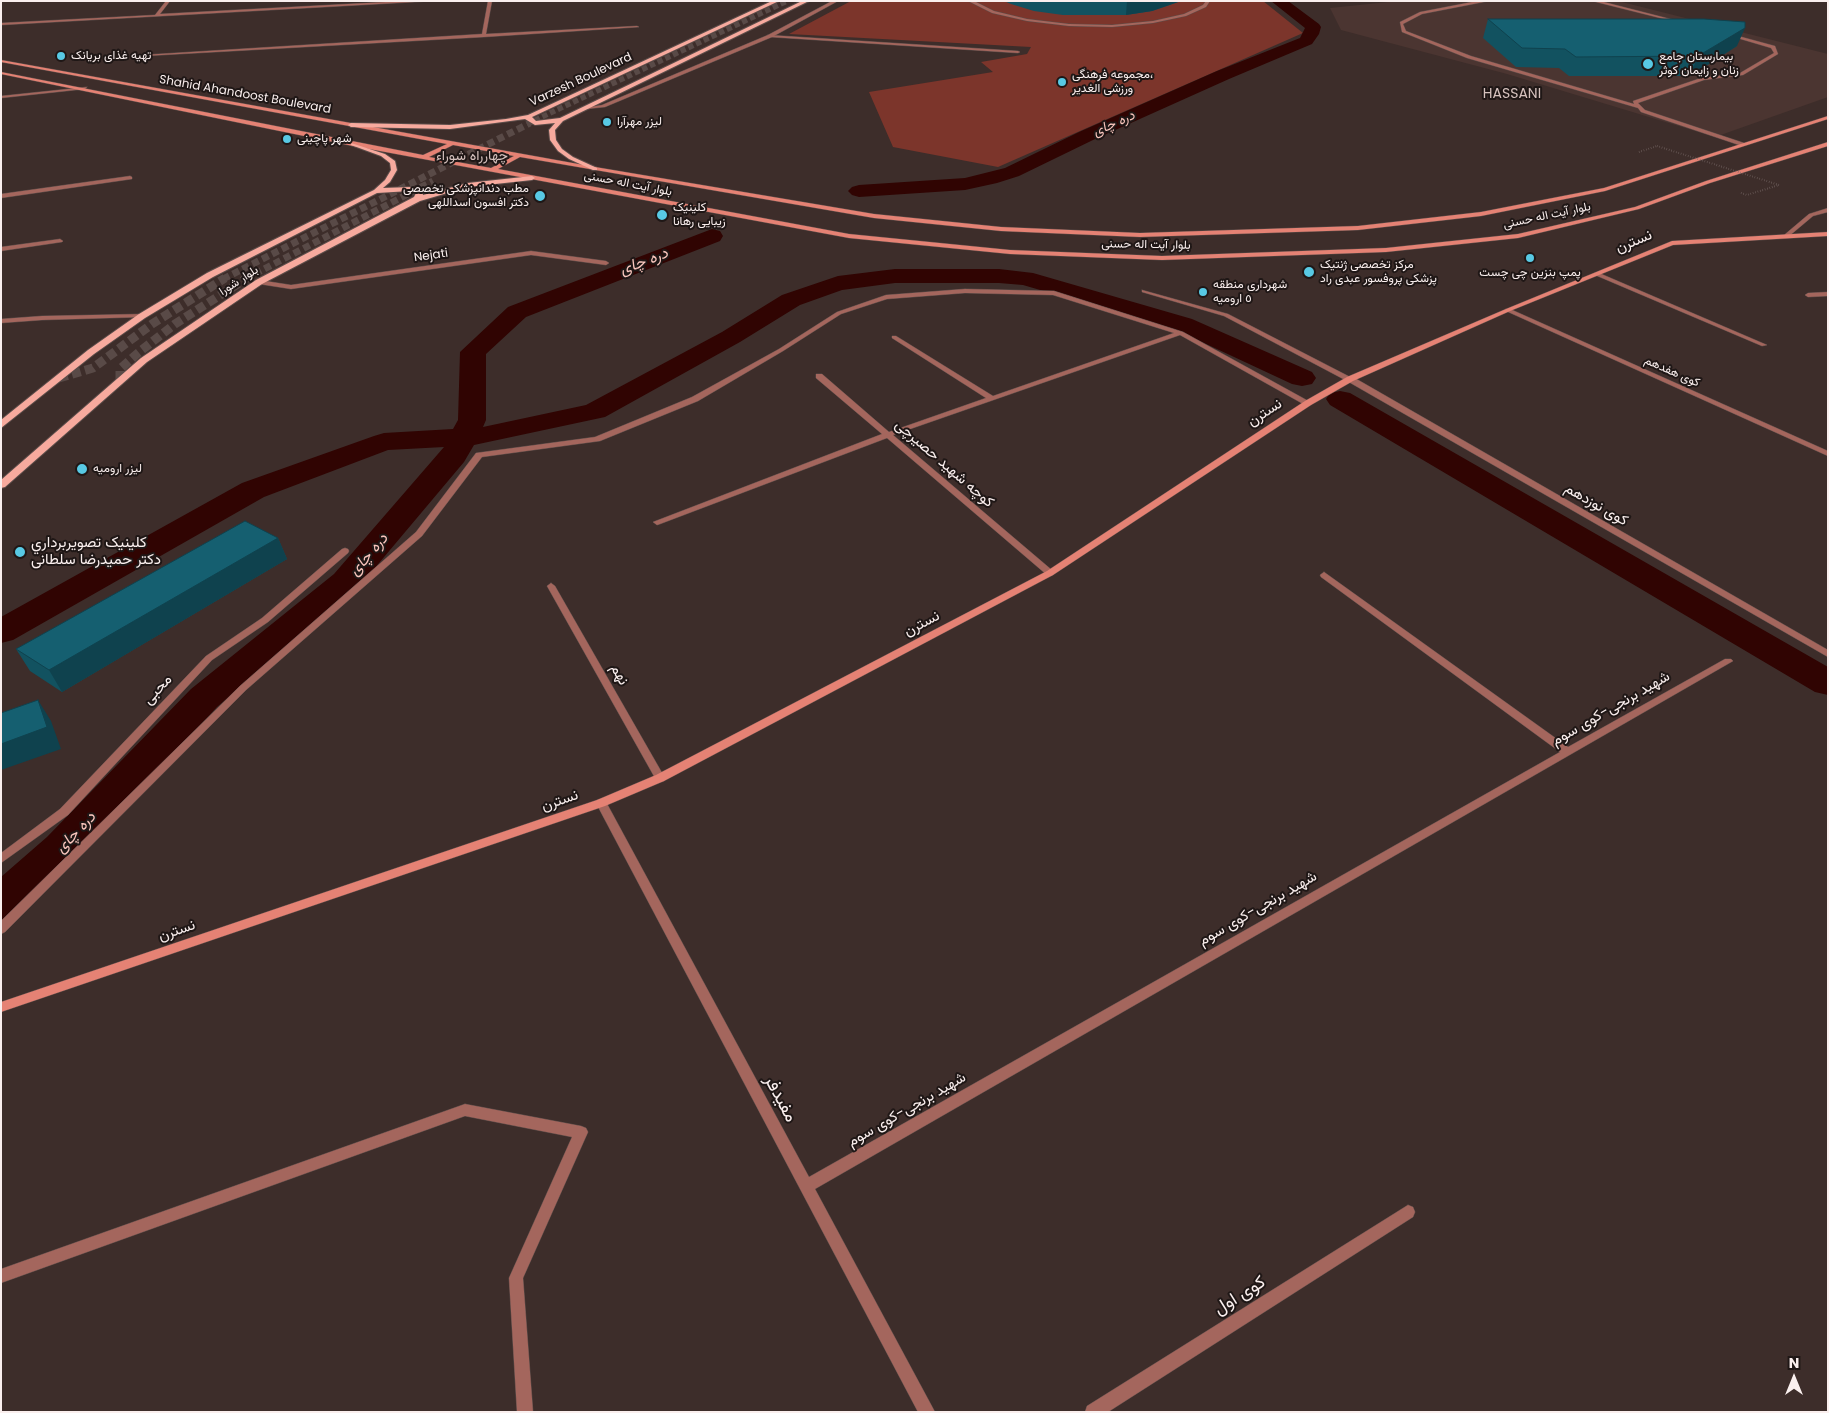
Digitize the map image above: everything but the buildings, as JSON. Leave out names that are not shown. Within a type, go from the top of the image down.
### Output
[{"type":"main road","name":"Varzesh Boulevard","points":[[351,125],[450,127],[506,121],[530,116],[777,1]]},
{"type":"main road","name":"Varzesh Boulevard","points":[[595,169],[571,158],[560,150],[553,140],[552,130],[560,120],[807,1]]},
{"type":"main road","name":"Shahid Ahandoost Boulevard","points":[[1,61],[486,149]]},
{"type":"main road","name":"Shahid Ahandoost Boulevard","points":[[1,73],[85,88],[457,164]]},
{"type":"main road","points":[[530,116],[528,119],[535,123],[560,120]]},
{"type":"main road","name":"بلوار آیت اله حسنی","points":[[486,149],[874,216],[1001,229],[1140,234],[1222,233],[1358,228],[1481,214],[1605,189],[1828,117]]},
{"type":"main road","points":[[424,158],[452,143]]},
{"type":"main road","name":"بلوار شورا","points":[[1,425],[91,352],[142,316],[210,275],[376,191],[388,181],[394,170],[393,162],[383,155],[353,144]]},
{"type":"main road","name":"بلوار آیت اله حسنی","points":[[457,164],[850,236],[1010,252],[1162,258],[1386,250],[1518,236],[1637,208],[1708,182],[1828,144]]},
{"type":"main road","points":[[492,170],[519,155]]},
{"type":"main road","name":"بلوار شورا","points":[[1,485],[144,360],[259,282],[417,199],[468,185],[532,178]]},
{"type":"main road","points":[[376,191],[411,189],[419,192],[420,195],[417,199]]},
{"type":"main road","name":"نسترن","points":[[1,1006],[601,803],[660,778],[1050,573],[1308,403],[1350,379],[1508,310],[1672,243],[1828,234]]},
{"type":"street","points":[[156,16],[168,1]]},
{"type":"street","points":[[1,24],[431,1]]},
{"type":"street","points":[[484,36],[490,1]]},
{"type":"street","points":[[586,108],[603,106],[770,36],[836,1]]},
{"type":"street","points":[[970,1],[993,12],[1027,20],[1069,25],[1112,26],[1153,22],[1185,16],[1205,6],[1208,1]]},
{"type":"street","points":[[1487,1],[1460,4],[1421,13],[1401,23],[1404,32],[1469,57],[1638,107]]},
{"type":"street","points":[[1594,1],[1688,24]]},
{"type":"street","points":[[144,55],[637,27]]},
{"type":"street","points":[[1726,33],[1773,47],[1776,54],[1762,60],[1742,74],[1703,79],[1635,102],[1643,111],[1742,144]]},
{"type":"street","points":[[770,36],[1018,52]]},
{"type":"street","points":[[1,97],[85,88]]},
{"type":"street","points":[[1,196],[130,178]]},
{"type":"street","points":[[1786,236],[1811,215],[1828,210]]},
{"type":"street","points":[[1,249],[60,241]]},
{"type":"street","name":"Nejati","points":[[259,282],[291,286],[531,253],[606,263]]},
{"type":"street","points":[[1597,274],[1764,345]]},
{"type":"street","points":[[1,928],[244,688],[419,534],[479,455],[597,439],[696,399],[781,350],[839,313],[886,297],[965,291],[1054,293],[1181,334],[1308,403]]},
{"type":"street","name":"کوی نوزدهم","points":[[1144,291],[1226,315],[1350,379],[1828,654]]},
{"type":"street","points":[[1808,295],[1828,294]]},
{"type":"street","name":"کوی هفدهم","points":[[1508,310],[1828,454]]},
{"type":"street","points":[[1,321],[42,318],[142,316]]},
{"type":"street","points":[[657,522],[889,434],[1181,334]]},
{"type":"street","points":[[894,336],[994,399]]},
{"type":"street","name":"کوچه شهید حصیرچی","points":[[818,376],[889,434],[1050,573]]},
{"type":"street","name":"محبی","points":[[1,859],[64,812],[209,658],[265,620],[345,551]]},
{"type":"street","points":[[1324,575],[1568,752]]},
{"type":"street","name":"نهم","points":[[552,586],[660,778]]},
{"type":"street","name":"شهید برنجی-کوی سوم","points":[[806,1186],[1728,662]]},
{"type":"street","name":"مفیدفر","points":[[601,803],[927,1412]]},
{"type":"street","points":[[1,1276],[464,1110],[582,1132],[516,1278],[525,1412]]},
{"type":"street","name":"کوی اول","points":[[1092,1412],[1408,1212]]},
{"type":"path","points":[[1639,152],[1657,146],[1778,185],[1747,195]]},
{"type":"shaded area","name":"مجموعه فرهنگی، ورزشی الغدیر","points":[[851,1],[1263,1],[1303,33],[998,167],[893,147],[869,92],[993,72],[981,62],[1027,54],[1031,47],[789,34]]},
{"type":"shaded area","name":"بیمارستان جامع زنان و زایمان کوثر","points":[[1398,1],[1618,1],[1828,54],[1828,97],[1715,137],[1507,74],[1341,30],[1330,8]]},
{"type":"waterway","name":"دره چای","points":[[859,191],[965,184],[1012,172],[1086,136],[1223,75],[1306,41],[1313,27],[1278,1]]},
{"type":"waterway","name":"دره چای","points":[[463,437],[472,420],[473,352],[517,312],[712,236]]},
{"type":"waterway","points":[[463,437],[483,436],[595,411],[731,337],[791,300],[838,283],[895,276],[999,276],[1025,278],[1183,324],[1302,378]]},
{"type":"waterway","points":[[1340,399],[1828,683]]},
{"type":"waterway","points":[[1,632],[253,490],[384,442],[463,437]]},
{"type":"waterway","name":"دره چای","points":[[1,903],[62,848],[204,698],[346,581],[454,456],[463,437]]},
{"type":"tunnel","points":[[527,124],[787,1]]},
{"type":"tunnel","points":[[223,279],[530,123]]},
{"type":"tunnel","points":[[245,279],[433,181]]},
{"type":"tunnel","points":[[59,378],[93,368],[152,324],[225,278]]},
{"type":"tunnel","points":[[120,380],[120,369],[138,353],[175,324],[247,278]]},
{"type":"place","name":"تهیه غذای بریانک","points":[[61,56]]},
{"type":"place","name":"بیمارستان جامع زنان و زایمان کوثر","points":[[1648,64]]},
{"type":"place","name":"مجموعه فرهنگی، ورزشی الغدیر","points":[[1062,82]]},
{"type":"place","name":"لیزر مهرآرا","points":[[607,122]]},
{"type":"place","name":"شهر پاچینی","points":[[287,139]]},
{"type":"place","name":"مطب دندانپزشکی تخصصی دکتر افسون اسداللهی","points":[[540,196]]},
{"type":"place","name":"کلینیک زیبایی رهانا","points":[[662,215]]},
{"type":"place","name":"پمپ بنزین چى چست","points":[[1530,258]]},
{"type":"place","name":"مرکز تخصصی ژنتیک پزشکی پروفسور عبدی راد","points":[[1309,272]]},
{"type":"place","name":"شهردارى منطقه ٥ ارومیه","points":[[1203,292]]},
{"type":"place","name":"لیزر ارومیه","points":[[82,469]]},
{"type":"place","name":"کلینیک تصويربرداري دکتر حمیدرضا سلطانی","points":[[20,552]]},
{"type":"district","name":"HASSANI","points":[[1512,94]]},
{"type":"district","name":"چهارراه شوراء","points":[[472,156]]}]
